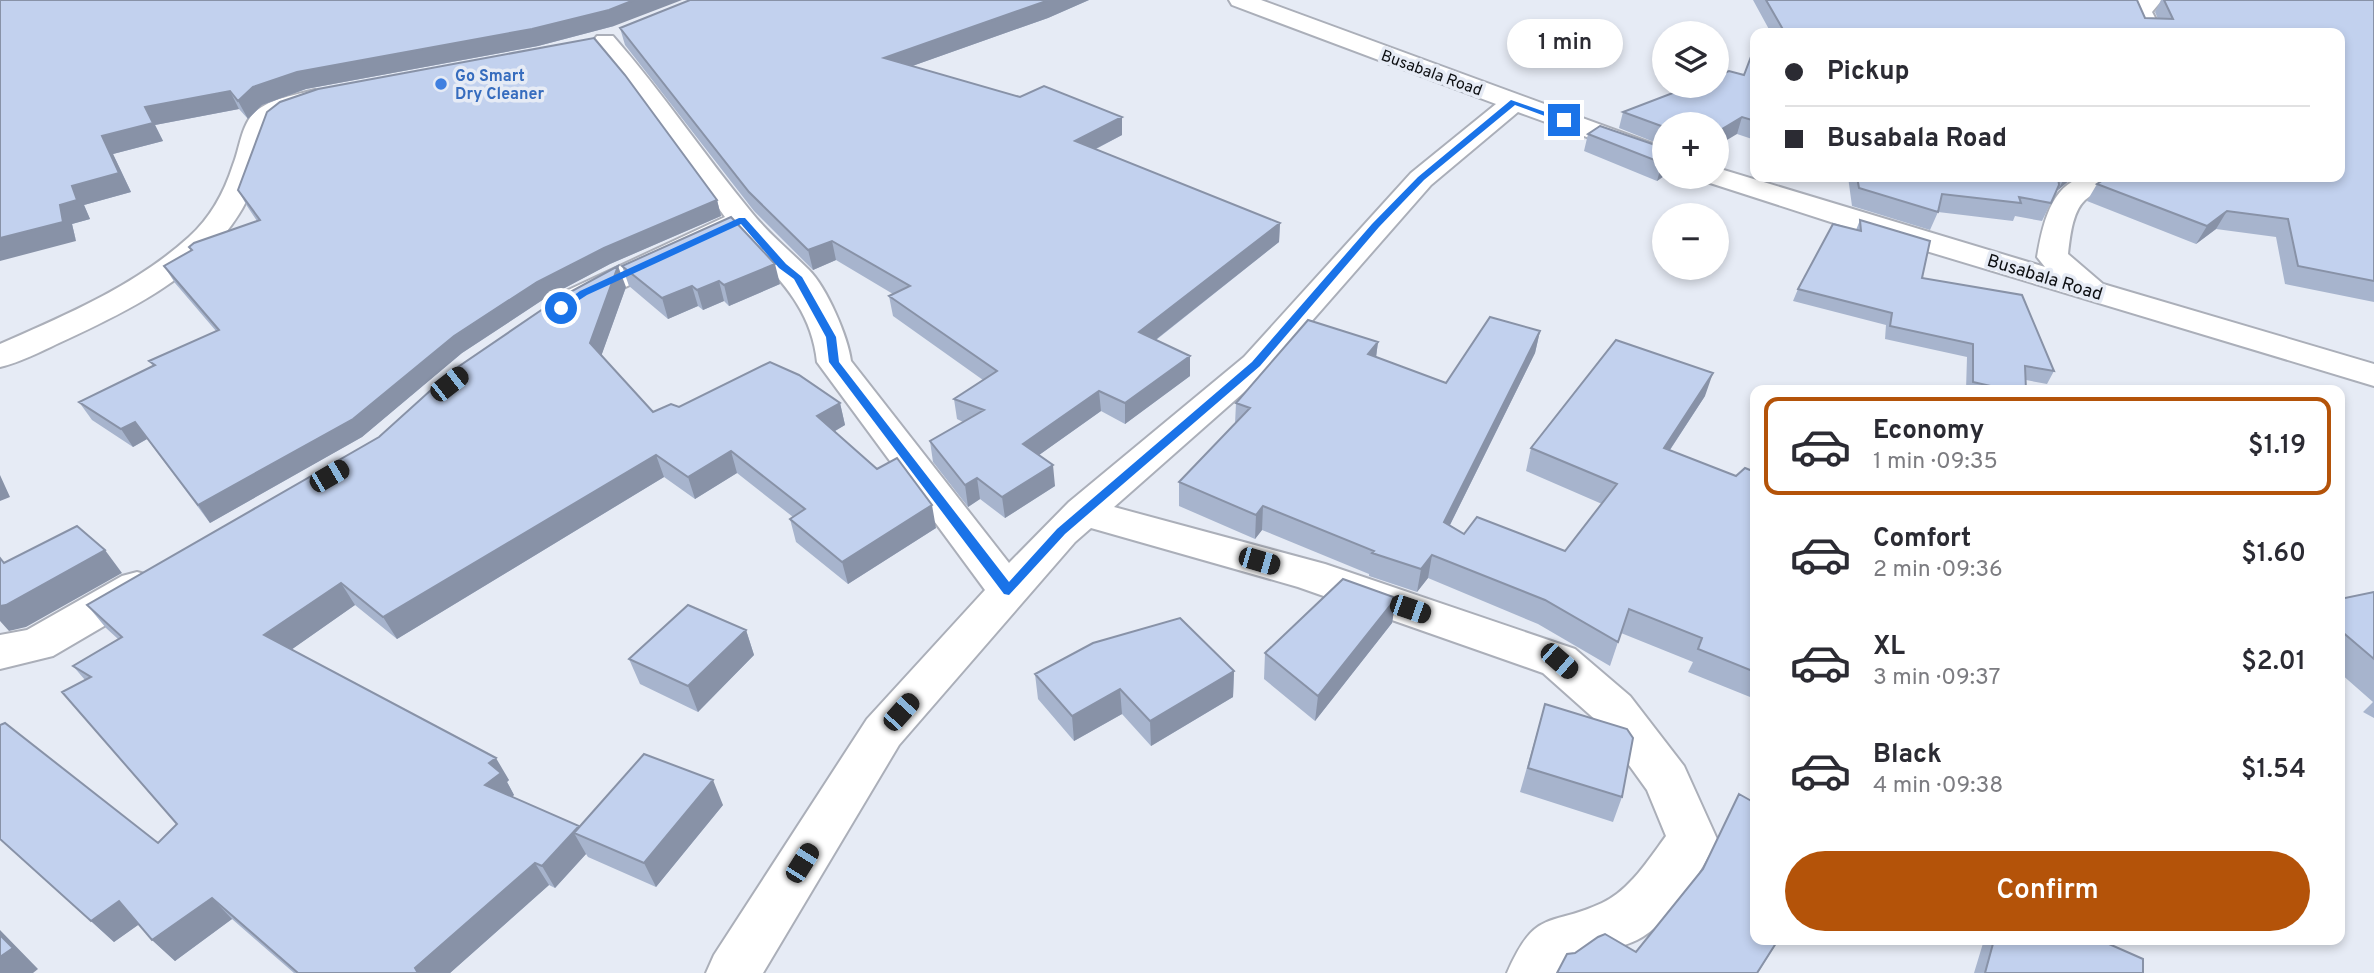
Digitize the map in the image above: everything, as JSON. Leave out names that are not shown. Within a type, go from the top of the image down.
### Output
[{"type":"street","name":"Busabala Road","points":[[1240,0],[1652,153]]},
{"type":"street","points":[[1275,12],[1311,0]]},
{"type":"street","points":[[2148,28],[2140,11],[2151,0]]},
{"type":"street","points":[[606,41],[641,83],[742,220],[783,266],[798,277],[831,337],[834,362],[1009,591]]},
{"type":"street","points":[[0,357],[111,304],[195,247],[221,219],[235,194],[250,157],[258,126],[264,117],[310,99],[337,94]]},
{"type":"street","points":[[733,973],[883,732],[1061,531],[1256,364],[1421,178],[1514,102]]},
{"type":"street","name":"Busabala Road","points":[[1729,180],[1850,219],[2374,375]]},
{"type":"street","points":[[2095,182],[2071,197],[2057,227],[2052,257],[2095,292]]},
{"type":"street","points":[[549,315],[584,293],[742,220]]},
{"type":"street","points":[[1083,512],[1310,575],[1559,661],[1614,709],[1667,780],[1692,839],[1659,887],[1620,922],[1555,942],[1534,973]]},
{"type":"street","points":[[0,652],[38,644],[171,567]]},
{"type":"building","points":[[0,0],[634,0],[609,10],[532,29],[297,72],[253,87],[238,101],[230,91],[145,107],[153,123],[102,136],[119,173],[72,186],[77,200],[60,205],[63,222],[0,238]]},
{"type":"building","points":[[690,0],[1049,0],[884,58],[1020,97],[1044,86],[1122,117],[1075,141],[1280,223],[1139,332],[1190,356],[1125,403],[1099,391],[1023,444],[1053,465],[1002,497],[977,478],[965,485],[930,441],[984,410],[954,399],[997,371],[889,296],[910,286],[832,241],[808,250],[749,192],[620,28]]},
{"type":"building","points":[[1766,0],[2137,0],[2145,18],[2173,19],[2164,0],[2374,0],[2374,281],[2298,266],[2288,219],[2227,211],[2207,226],[2097,184],[2345,182],[2345,28],[1782,28]]},
{"type":"building","points":[[594,38],[625,75],[717,200],[604,248],[537,282],[454,336],[353,419],[198,505],[135,422],[121,429],[79,402],[155,365],[149,361],[219,330],[164,266],[192,250],[189,247],[194,243],[260,220],[238,190],[267,112],[280,102],[318,89]]},
{"type":"building","points":[[1750,59],[1750,119],[1742,117],[1729,125],[1729,112],[1652,112],[1652,123],[1623,112],[1660,98],[1729,98],[1729,71],[1744,75]]},
{"type":"building","points":[[1600,126],[1652,144],[1652,159],[1588,134]]},
{"type":"building","points":[[1858,182],[2059,182],[2059,185],[2051,203],[2019,197],[2021,203],[1942,194],[1938,212],[1859,188]]},
{"type":"building","points":[[731,217],[775,264],[724,285],[719,281],[697,290],[692,286],[662,298],[622,266]]},
{"type":"building","points":[[1860,220],[1930,241],[1922,278],[2022,295],[2054,371],[2025,366],[2026,385],[1986,385],[1973,382],[1973,344],[1890,326],[1892,313],[1798,289],[1833,224],[1861,231]]},
{"type":"building","points":[[618,266],[590,343],[653,412],[671,404],[679,407],[770,362],[799,375],[840,403],[817,416],[877,469],[897,458],[932,505],[842,562],[790,519],[805,509],[731,451],[688,477],[656,455],[383,617],[341,583],[264,635],[496,758],[489,763],[501,773],[485,785],[579,826],[542,866],[535,863],[415,968],[418,973],[298,973],[212,898],[152,940],[119,901],[91,921],[0,839],[0,725],[5,723],[158,843],[177,824],[62,692],[91,677],[73,666],[122,637],[87,605],[379,437],[452,371],[559,298]]},
{"type":"building","points":[[1490,317],[1540,331],[1444,522],[1464,534],[1477,517],[1565,551],[1617,484],[1531,448],[1616,340],[1713,373],[1664,448],[1736,476],[1745,468],[1750,470],[1750,670],[1698,649],[1702,638],[1629,609],[1618,642],[1545,600],[1432,555],[1421,569],[1372,553],[1374,551],[1263,506],[1256,515],[1179,482],[1250,408],[1236,403],[1308,320],[1378,342],[1368,354],[1446,383]]},
{"type":"building","points":[[77,526],[105,550],[0,606],[0,558],[4,563]]},
{"type":"building","points":[[1343,579],[1396,598],[1318,696],[1265,653]]},
{"type":"building","points":[[2374,592],[2374,659],[2345,634],[2345,598]]},
{"type":"building","points":[[688,605],[746,630],[688,686],[629,659]]},
{"type":"building","points":[[1180,618],[1234,671],[1150,721],[1120,689],[1072,716],[1035,674],[1093,643]]},
{"type":"building","points":[[1545,704],[1627,729],[1633,738],[1622,797],[1528,768]]},
{"type":"building","points":[[644,754],[713,780],[644,863],[574,833]]},
{"type":"building","points":[[1739,794],[1750,800],[1750,945],[1775,945],[1757,973],[1557,973],[1567,954],[1575,953],[1605,934],[1636,952],[1703,869]]},
{"type":"building","points":[[0,935],[13,948],[0,957]]},
{"type":"building","points":[[1993,945],[2111,945],[2143,959],[2143,973],[1985,973]]},
{"type":"place","name":"Go Smart Dry Cleaner","points":[[441,84]]},
{"type":"route","points":[[561,308],[584,293],[742,220],[783,266],[798,277],[831,337],[834,362],[1009,591],[1061,531],[1256,364],[1421,178],[1514,102],[1564,120]]}]
